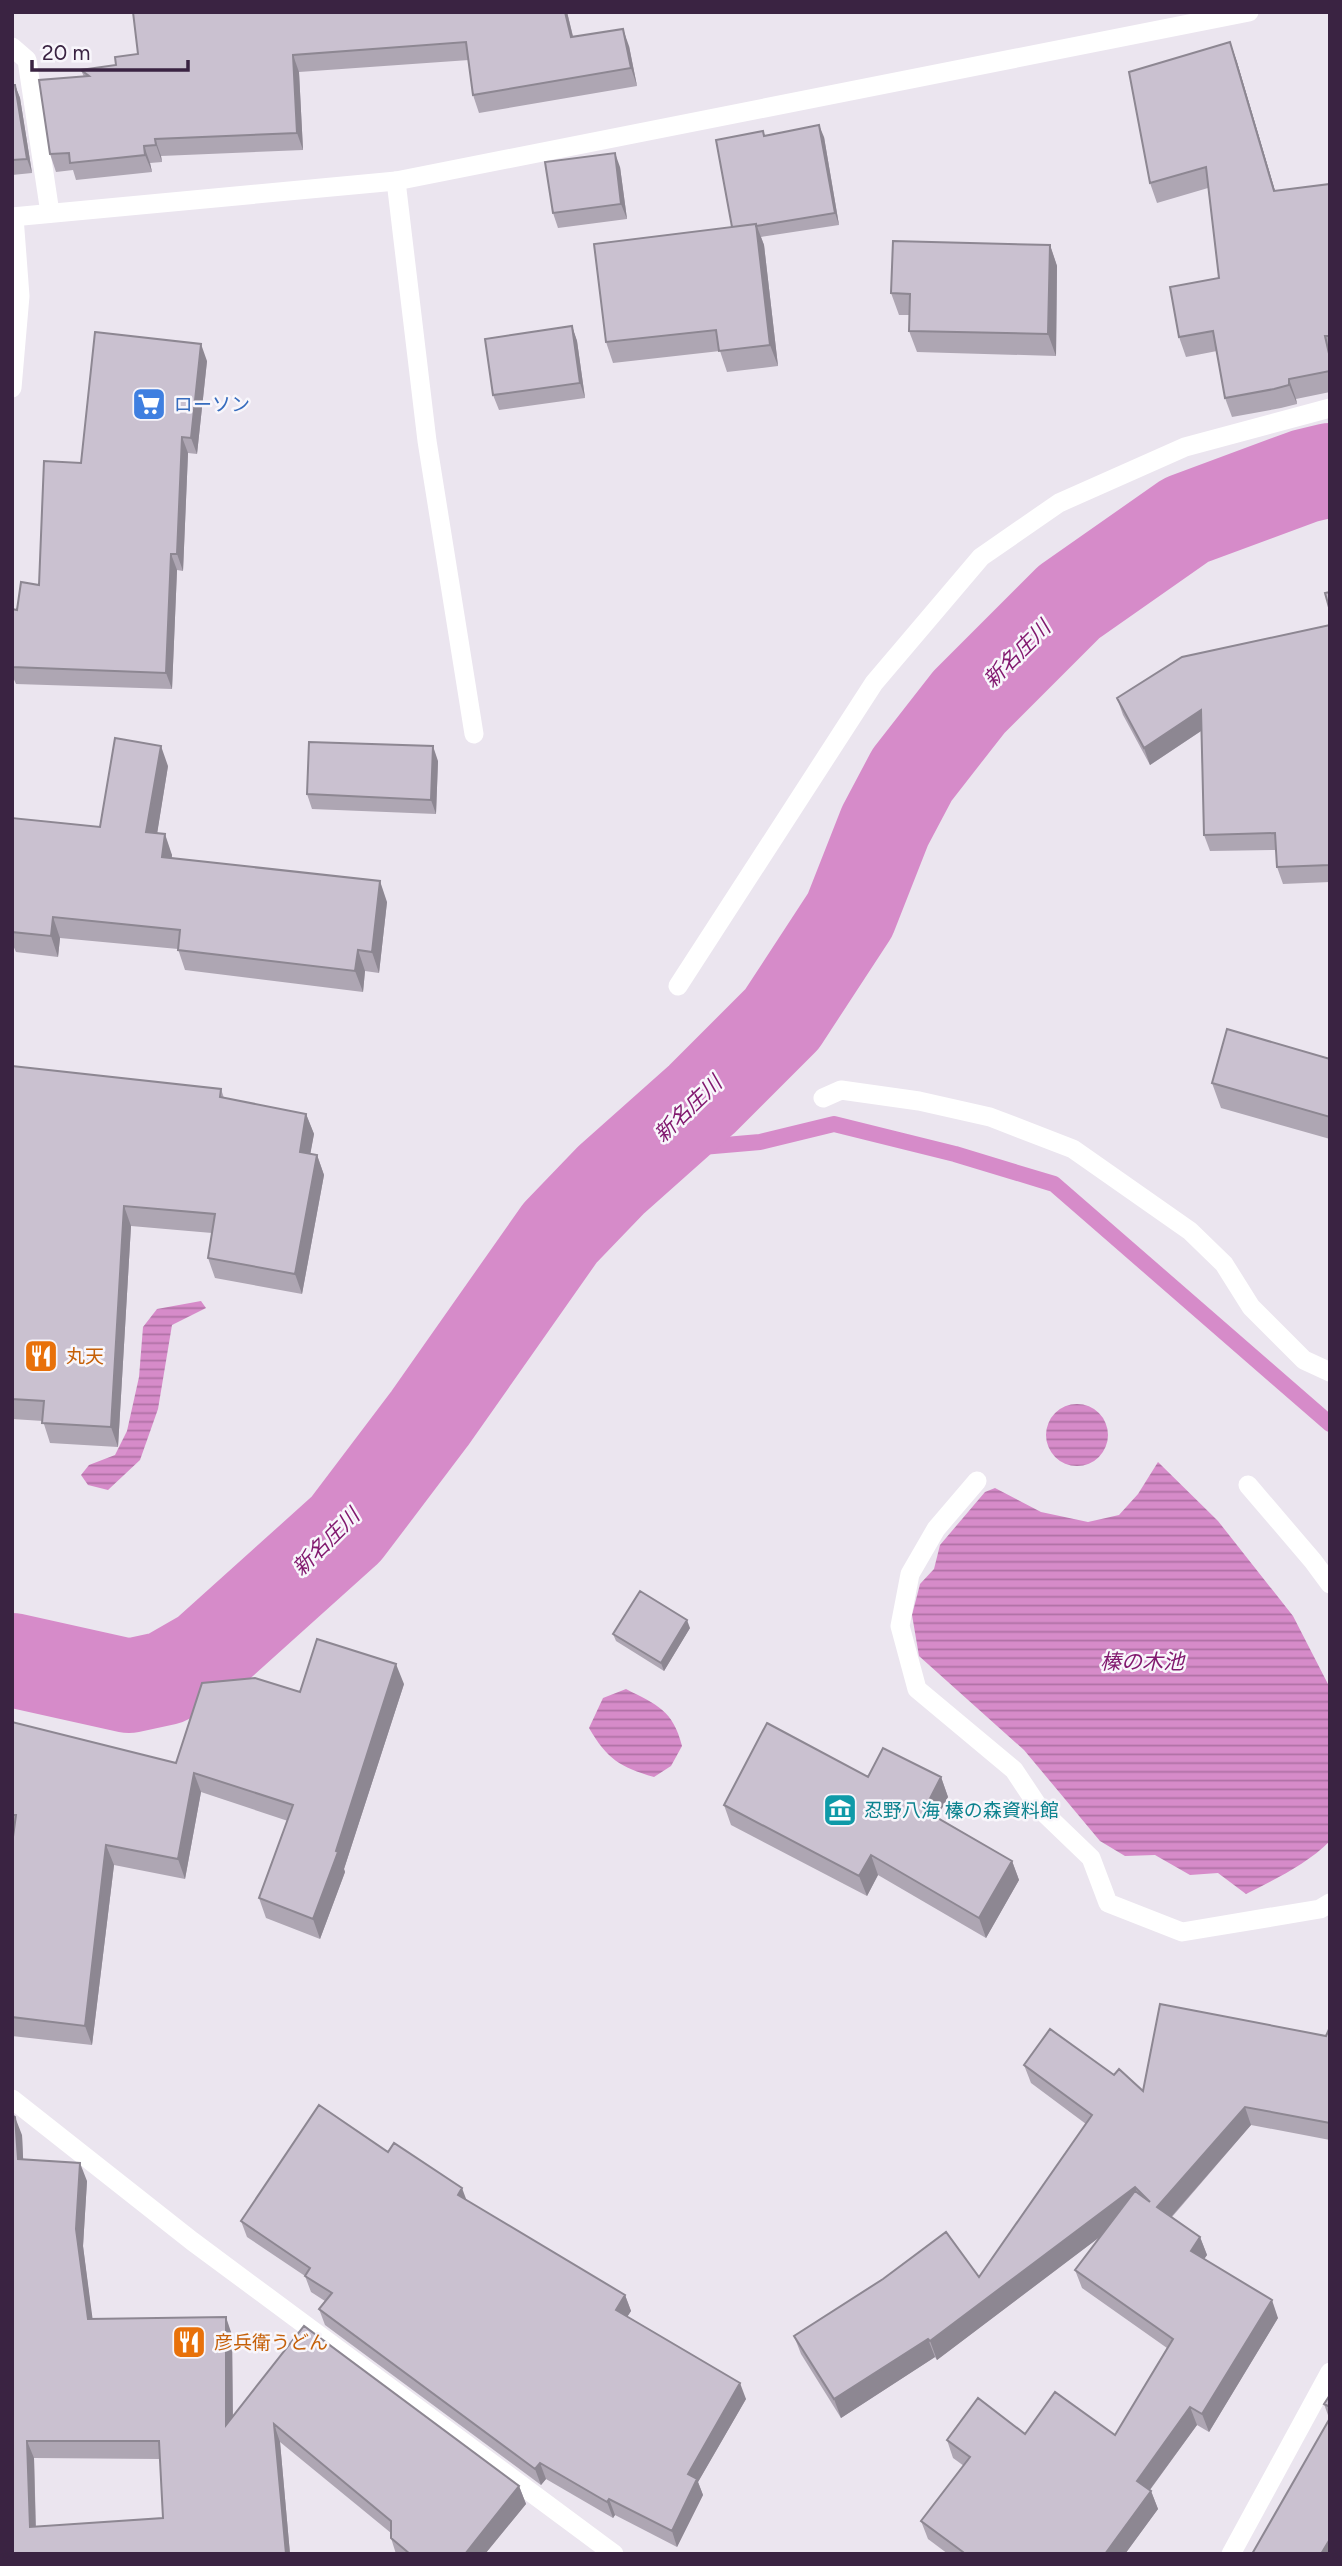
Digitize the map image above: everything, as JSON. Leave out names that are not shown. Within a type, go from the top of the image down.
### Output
[{"type":"street","points":[[12,388],[20,296],[13,217],[396,181],[1249,12]]},
{"type":"street","points":[[12,47],[27,60],[50,213]]},
{"type":"street","points":[[396,181],[427,442],[474,734]]},
{"type":"street","points":[[678,986],[874,683],[981,556],[1059,503],[1185,447],[1330,408]]},
{"type":"street","points":[[823,1098],[841,1090],[919,1101],[990,1116],[1073,1149],[1191,1231],[1224,1264],[1251,1307],[1304,1360],[1330,1372]]},
{"type":"street","points":[[977,1480],[936,1529],[910,1574],[900,1626],[917,1689],[1014,1770],[1040,1809],[1091,1858],[1108,1903],[1182,1932],[1320,1909],[1330,1903]]},
{"type":"street","points":[[1248,1485],[1330,1584]]},
{"type":"street","points":[[12,2099],[192,2241],[614,2554]]},
{"type":"street","points":[[1231,2554],[1330,2372]]},
{"type":"water","points":[[201,1301],[206,1308],[172,1325],[158,1409],[140,1460],[108,1490],[88,1485],[81,1475],[89,1465],[115,1455],[127,1431],[139,1377],[143,1327],[157,1309]]},
{"type":"water","points":[[1077,1404],[1099,1413],[1108,1435],[1099,1457],[1077,1466],[1055,1457],[1046,1435],[1055,1413]]},
{"type":"water","name":"榛の木池","points":[[1158,1462],[1218,1521],[1293,1616],[1330,1688],[1330,1841],[1301,1864],[1246,1894],[1218,1873],[1190,1875],[1155,1855],[1125,1856],[1100,1841],[1024,1750],[919,1656],[912,1615],[920,1584],[934,1569],[940,1545],[985,1492],[995,1488],[1041,1512],[1088,1522],[1119,1515],[1138,1494]]},
{"type":"water","points":[[626,1689],[647,1700],[668,1716],[682,1746],[671,1766],[654,1777],[615,1760],[589,1728],[603,1698]]},
{"type":"building","points":[[133,12],[565,12],[571,37],[623,29],[631,68],[473,95],[466,42],[293,55],[297,133],[155,139],[156,145],[144,146],[145,155],[70,163],[69,153],[50,154],[39,80],[89,76],[81,70],[116,65],[115,57],[138,54]]},
{"type":"building","points":[[1230,42],[1274,191],[1330,184],[1330,336],[1325,336],[1330,371],[1289,379],[1289,385],[1274,389],[1225,398],[1213,331],[1179,337],[1170,287],[1219,278],[1206,167],[1150,183],[1129,72]]},
{"type":"building","points":[[12,85],[15,85],[27,159],[12,160]]},
{"type":"building","points":[[819,125],[835,213],[756,226],[732,227],[716,140],[763,131],[764,136]]},
{"type":"building","points":[[615,153],[621,204],[553,213],[545,162]]},
{"type":"building","points":[[756,224],[770,345],[719,351],[716,330],[606,342],[594,244]]},
{"type":"building","points":[[893,241],[1050,245],[1048,334],[909,331],[910,294],[891,293]]},
{"type":"building","points":[[572,326],[580,383],[493,395],[485,339]]},
{"type":"building","points":[[95,332],[201,344],[191,438],[182,437],[177,554],[171,554],[166,673],[12,667],[12,609],[17,610],[21,582],[39,585],[44,461],[81,463]]},
{"type":"building","points":[[1330,592],[1330,611],[1325,593]]},
{"type":"building","points":[[1330,625],[1330,865],[1277,867],[1275,833],[1204,835],[1201,710],[1144,748],[1117,698],[1182,657]]},
{"type":"building","points":[[115,738],[161,746],[146,832],[165,834],[162,857],[380,881],[372,952],[358,950],[355,971],[178,950],[180,930],[53,917],[51,936],[12,932],[12,818],[100,827]]},
{"type":"building","points":[[309,742],[433,746],[431,800],[307,794]]},
{"type":"building","points":[[1227,1029],[1330,1059],[1330,1117],[1212,1083]]},
{"type":"building","points":[[12,1066],[221,1089],[220,1097],[306,1114],[300,1152],[317,1155],[295,1274],[208,1258],[215,1214],[124,1206],[111,1427],[42,1423],[44,1401],[12,1399]]},
{"type":"building","points":[[640,1591],[687,1620],[661,1663],[613,1634]]},
{"type":"building","points":[[317,1639],[396,1664],[336,1851],[338,1852],[313,1919],[259,1898],[293,1805],[194,1773],[178,1859],[106,1845],[85,2026],[12,2017],[12,1844],[16,1815],[12,1815],[12,1722],[176,1763],[202,1683],[255,1678],[300,1692]]},
{"type":"building","points":[[767,1723],[868,1777],[883,1748],[941,1777],[924,1810],[1012,1861],[979,1918],[871,1855],[859,1876],[724,1805]]},
{"type":"building","points":[[1160,2004],[1326,2036],[1330,2027],[1330,2123],[1245,2107],[1157,2207],[1200,2237],[1191,2251],[1272,2300],[1202,2414],[1190,2407],[1137,2481],[1151,2491],[1105,2554],[962,2554],[963,2552],[921,2521],[970,2457],[947,2440],[978,2398],[1025,2434],[1055,2392],[1115,2435],[1173,2339],[1075,2270],[1135,2191],[1150,2202],[1135,2187],[930,2341],[928,2339],[834,2399],[794,2336],[883,2279],[946,2232],[979,2277],[1092,2115],[1024,2065],[1050,2029],[1114,2075],[1119,2069],[1143,2091]]},
{"type":"building","points":[[319,2105],[388,2152],[394,2143],[462,2188],[458,2195],[625,2295],[616,2310],[740,2383],[688,2474],[697,2479],[672,2531],[609,2499],[607,2502],[540,2463],[535,2469],[319,2309],[332,2293],[305,2276],[310,2268],[241,2221]]},
{"type":"building","points":[[12,2115],[15,2117],[18,2159],[80,2163],[76,2229],[88,2319],[226,2317],[226,2425],[304,2326],[519,2486],[465,2554],[410,2554],[391,2538],[391,2521],[274,2424],[286,2554],[12,2554]],"holes":[[[27,2441],[159,2441],[163,2518],[30,2527]]]},
{"type":"building","points":[[1330,2395],[1330,2407],[1324,2404]]},
{"type":"building","points":[[1330,2418],[1330,2539],[1321,2554],[1252,2554]]},
{"type":"waterway","name":"新名庄川","points":[[12,1660],[129,1686],[166,1678],[206,1655],[346,1529],[430,1418],[560,1233],[611,1180],[702,1099],[782,1019],[850,915],[885,826],[912,775],[969,702],[1069,602],[1186,520],[1305,476],[1330,470]]},
{"type":"waterway","points":[[611,1180],[679,1149],[760,1142],[834,1124],[955,1154],[1054,1184],[1330,1424]]},
{"type":"place","name":"ローソン","points":[[149,404]]},
{"type":"place","name":"丸天","points":[[41,1356]]},
{"type":"place","name":"忍野八海 榛の森資料館","points":[[840,1810]]},
{"type":"place","name":"彦兵衛うどん","points":[[189,2342]]}]
